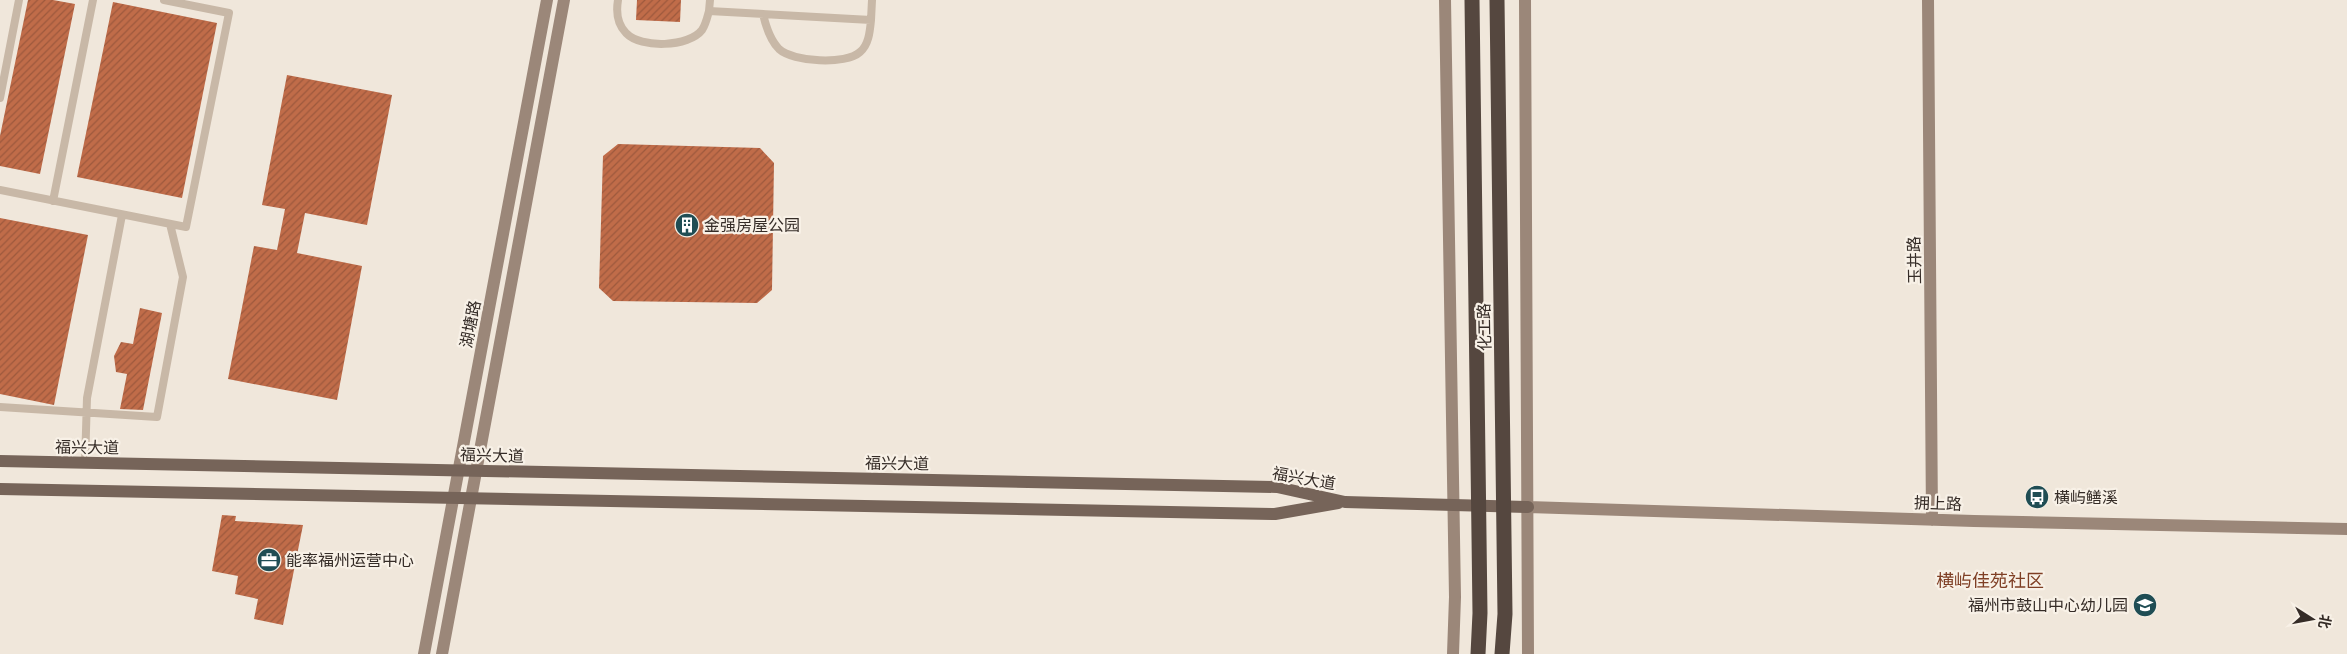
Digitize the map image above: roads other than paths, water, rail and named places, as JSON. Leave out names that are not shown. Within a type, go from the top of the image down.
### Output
[{"type":"highway","name":"化工路","points":[[1472,0],[1480,603],[1478,654]]},
{"type":"highway","name":"化工路","points":[[1497,0],[1505,614],[1502,654]]},
{"type":"main road","name":"湖塘路","points":[[424,654],[547,0]]},
{"type":"main road","name":"湖塘路","points":[[442,654],[564,0]]},
{"type":"main road","points":[[1446,0],[1452,505],[1455,597],[1453,654]]},
{"type":"main road","points":[[1525,0],[1528,654]]},
{"type":"main road","name":"玉井路","points":[[1928,0],[1932,520]]},
{"type":"main road","name":"福兴大道","points":[[0,461],[1277,487],[1345,502]]},
{"type":"main road","name":"福兴大道","points":[[0,489],[1276,514],[1345,502]]},
{"type":"main road","points":[[1345,502],[1528,507]]},
{"type":"main road","name":"拥上路","points":[[1528,507],[1932,520],[2347,529]]},
{"type":"lane","points":[[0,98],[19,0]]},
{"type":"lane","points":[[53,201],[93,0]]},
{"type":"lane","points":[[0,190],[186,227],[229,13],[164,0]]},
{"type":"lane","points":[[618,0],[617,14],[625,32],[640,41],[653,43],[672,43],[694,37],[702,30],[709,11],[710,0]]},
{"type":"lane","points":[[763,14],[773,41],[781,50],[791,56],[840,60],[861,52],[867,43],[872,20],[872,0]]},
{"type":"lane","points":[[709,11],[872,20]]},
{"type":"lane","points":[[85,463],[87,398],[122,215]]},
{"type":"lane","points":[[0,407],[157,417],[183,278],[170,224]]},
{"type":"place","name":"金强房屋公园","points":[[687,225]]},
{"type":"place","name":"横屿鳝溪","points":[[2037,497]]},
{"type":"place","name":"能率福州运营中心","points":[[269,560]]},
{"type":"place","name":"福州市鼓山中心幼儿园","points":[[2145,605]]},
{"type":"district","name":"横屿佳苑社区","points":[[1990,581]]}]
